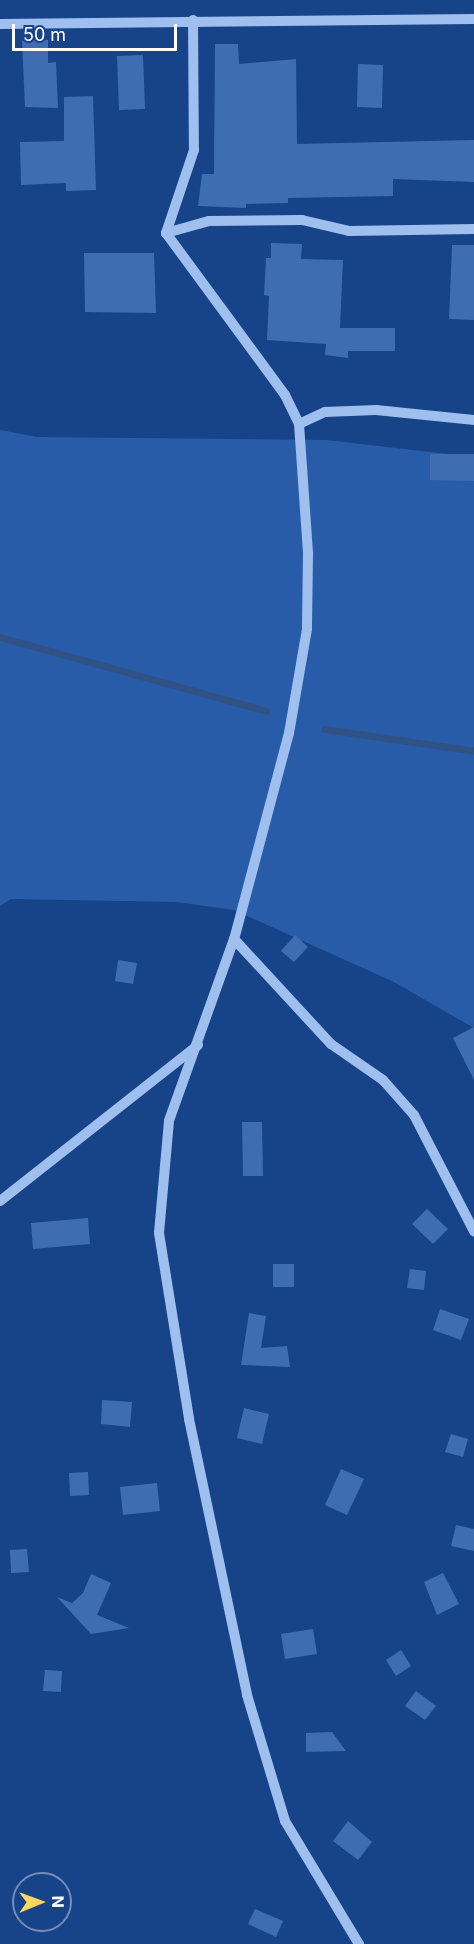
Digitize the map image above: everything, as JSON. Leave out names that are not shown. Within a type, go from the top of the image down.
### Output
[{"type":"street","points":[[0,24],[193,20],[474,19]]},
{"type":"street","points":[[166,233],[194,150],[193,20]]},
{"type":"street","points":[[166,233],[221,220],[302,220],[349,231],[474,229]]},
{"type":"street","points":[[166,233],[285,395],[299,424],[308,554],[307,629],[289,733],[234,939],[169,1121],[159,1233],[189,1419],[247,1695],[285,1821],[359,1944]]},
{"type":"street","points":[[299,424],[325,412],[376,410],[474,420]]},
{"type":"street","points":[[234,939],[331,1044],[383,1080],[414,1115],[474,1231]]},
{"type":"street","points":[[0,1202],[198,1045]]},
{"type":"shaded area","points":[[0,430],[37,437],[326,440],[474,457],[474,1028],[394,982],[234,910],[177,902],[11,899],[0,906]]},
{"type":"building","points":[[48,40],[48,63],[56,62],[58,108],[25,107],[22,41]]},
{"type":"building","points":[[215,44],[238,44],[239,64],[296,59],[297,144],[474,140],[474,182],[393,179],[393,196],[288,198],[288,203],[246,204],[246,208],[198,206],[202,174],[214,174]]},
{"type":"building","points":[[143,55],[145,109],[119,110],[117,56]]},
{"type":"building","points":[[358,64],[383,65],[382,108],[357,107]]},
{"type":"building","points":[[93,96],[96,190],[66,191],[66,183],[21,185],[20,142],[64,141],[64,97]]},
{"type":"building","points":[[271,243],[302,244],[301,259],[343,260],[340,328],[395,328],[395,351],[348,351],[348,358],[325,355],[326,344],[267,340],[269,296],[264,295],[266,258],[271,258]]},
{"type":"building","points":[[452,245],[474,245],[474,320],[449,319]]},
{"type":"building","points":[[84,253],[154,253],[156,313],[85,312]]},
{"type":"building","points":[[430,454],[474,454],[474,481],[430,480]]},
{"type":"building","points":[[295,935],[308,947],[294,962],[281,951]]},
{"type":"building","points":[[118,960],[137,963],[133,984],[115,981]]},
{"type":"building","points":[[474,1027],[474,1080],[453,1038]]},
{"type":"building","points":[[242,1122],[262,1122],[263,1176],[243,1176]]},
{"type":"building","points":[[427,1209],[448,1229],[433,1244],[412,1224]]},
{"type":"building","points":[[88,1218],[90,1244],[33,1249],[31,1223]]},
{"type":"building","points":[[273,1264],[294,1264],[294,1287],[273,1287]]},
{"type":"building","points":[[410,1269],[426,1271],[424,1290],[407,1288]]},
{"type":"building","points":[[440,1309],[469,1319],[461,1340],[433,1330]]},
{"type":"building","points":[[249,1313],[266,1316],[261,1348],[287,1346],[290,1367],[241,1365]]},
{"type":"building","points":[[102,1400],[132,1402],[130,1427],[101,1424]]},
{"type":"building","points":[[244,1408],[269,1414],[262,1444],[237,1438]]},
{"type":"building","points":[[451,1434],[468,1439],[463,1457],[445,1452]]},
{"type":"building","points":[[341,1469],[364,1479],[347,1515],[325,1505]]},
{"type":"building","points":[[88,1472],[89,1495],[70,1496],[69,1473]]},
{"type":"building","points":[[157,1483],[160,1511],[123,1515],[120,1487]]},
{"type":"building","points":[[456,1525],[474,1529],[474,1551],[451,1546]]},
{"type":"building","points":[[27,1549],[29,1572],[11,1573],[10,1550]]},
{"type":"building","points":[[443,1573],[459,1604],[437,1615],[424,1582]]},
{"type":"building","points":[[91,1574],[111,1583],[97,1615],[129,1628],[91,1634],[57,1597],[72,1603],[83,1593]]},
{"type":"building","points":[[313,1629],[317,1654],[285,1659],[281,1634]]},
{"type":"building","points":[[401,1650],[411,1666],[396,1676],[386,1660]]},
{"type":"building","points":[[45,1670],[62,1671],[61,1692],[43,1691]]},
{"type":"building","points":[[416,1691],[436,1706],[425,1720],[405,1706]]},
{"type":"building","points":[[332,1732],[346,1751],[306,1752],[306,1733]]},
{"type":"building","points":[[348,1821],[372,1842],[358,1860],[333,1841]]},
{"type":"building","points":[[255,1909],[283,1921],[276,1937],[248,1924]]},
{"type":"waterway","points":[[0,637],[266,711]]},
{"type":"waterway","points":[[324,729],[474,751]]}]
